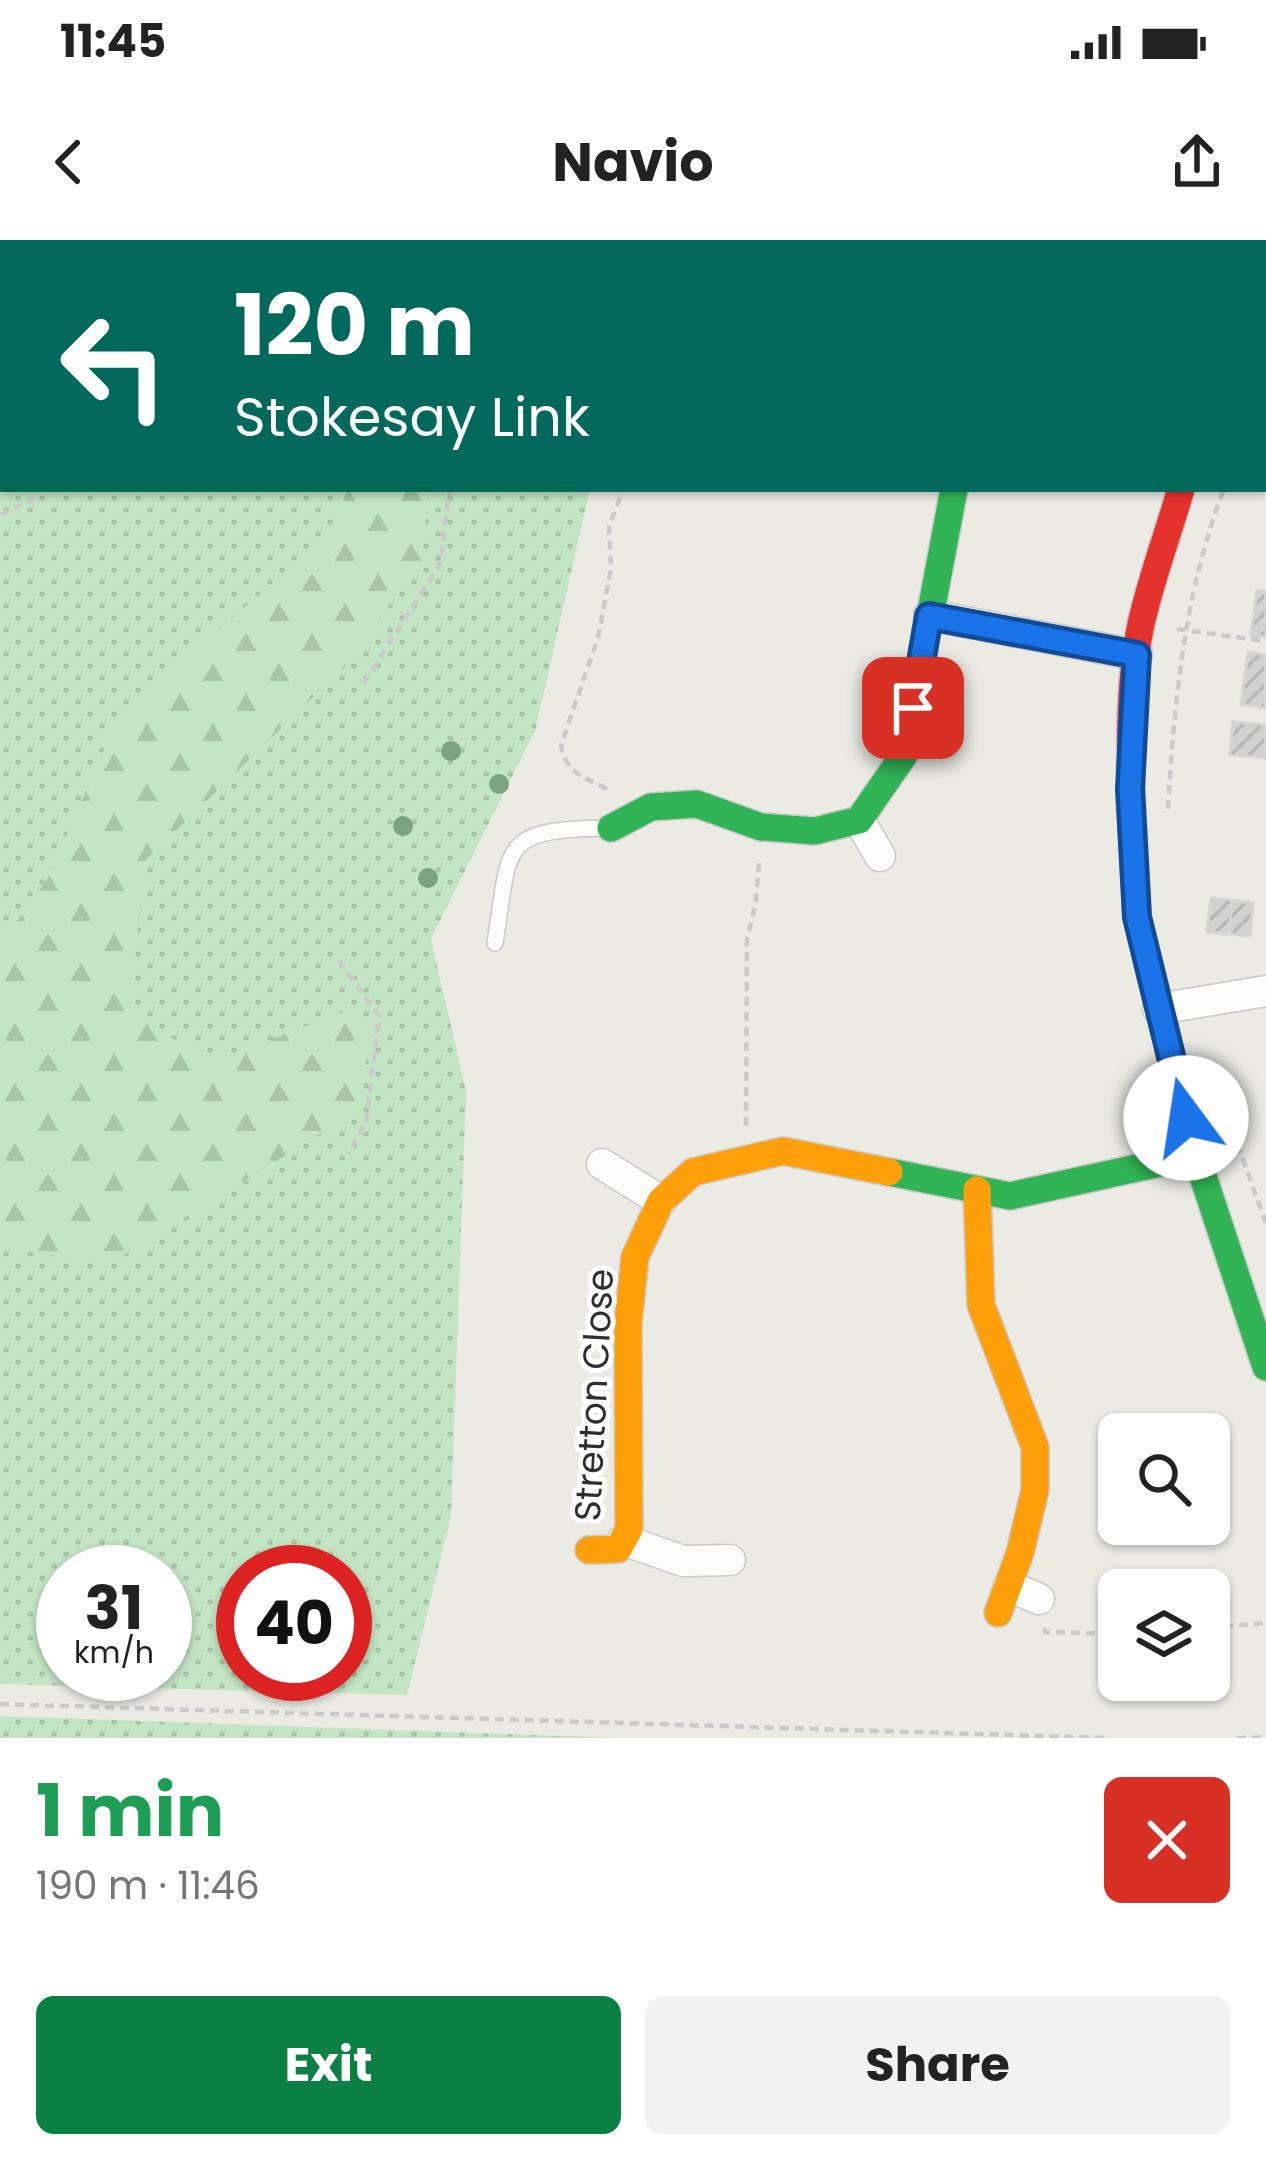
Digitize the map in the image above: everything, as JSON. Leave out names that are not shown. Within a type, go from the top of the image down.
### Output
[{"type":"street","points":[[622,823],[651,807],[697,804],[761,827],[815,831],[859,820],[904,755],[953,492]]},
{"type":"street","points":[[1180,492],[1141,624],[1137,655],[1130,789],[1137,917],[1196,1155],[1266,1366]]},
{"type":"street","points":[[929,616],[1137,655]]},
{"type":"street","points":[[859,820],[880,856]]},
{"type":"street","points":[[1158,1009],[1266,991]]},
{"type":"street","points":[[602,1165],[661,1201],[693,1172],[783,1151],[1010,1196],[1196,1155]]},
{"type":"street","points":[[977,1190],[981,1305],[1035,1447],[1035,1490],[1004,1599],[1039,1599]]},
{"type":"street","name":"Stretton Close","points":[[590,1550],[618,1550],[629,1529],[628,1323],[634,1257],[661,1201]]},
{"type":"street","points":[[623,1540],[683,1561],[730,1560]]},
{"type":"lane","points":[[495,943],[507,868],[520,843],[554,829],[622,823]]},
{"type":"path","points":[[364,683],[441,562],[449,492]]},
{"type":"path","points":[[622,492],[609,527],[611,568],[598,638],[561,745],[564,763],[584,780],[605,787],[622,823]]},
{"type":"path","points":[[1167,823],[1186,630],[1223,492]]},
{"type":"path","points":[[0,515],[35,498]]},
{"type":"path","points":[[1141,624],[1266,640]]},
{"type":"path","points":[[746,1160],[747,939],[756,902],[761,827]]},
{"type":"path","points":[[339,961],[379,1016],[366,1122],[348,1154]]},
{"type":"path","points":[[1212,1074],[1266,1223]]},
{"type":"path","points":[[1039,1599],[1045,1632],[1098,1633]]},
{"type":"path","points":[[1230,1626],[1266,1622]]},
{"type":"path","points":[[0,1704],[1109,1738]]},
{"type":"path","points":[[1237,1738],[1266,1737]]},
{"type":"green space","points":[[0,492],[589,492],[535,731],[431,939],[466,1091],[451,1516],[407,1695],[372,1694],[372,1545],[216,1545],[216,1690],[192,1689],[192,1545],[36,1545],[36,1685],[0,1684]]},
{"type":"green space","points":[[347,492],[429,492],[421,560],[348,663],[145,861],[129,1011],[211,1062],[344,1012],[373,1033],[354,1113],[109,1264],[0,1247],[0,945],[48,878],[118,717],[326,537]]},
{"type":"green space","points":[[0,1716],[619,1738],[0,1738]]},
{"type":"building","points":[[1257,590],[1266,592],[1266,637],[1251,635]]},
{"type":"building","points":[[1248,652],[1266,655],[1265,708],[1241,704]]},
{"type":"building","points":[[1233,722],[1266,725],[1266,758],[1230,755]]},
{"type":"building","points":[[1211,898],[1232,900],[1229,934],[1207,932]]},
{"type":"building","points":[[1232,900],[1253,903],[1250,936],[1229,934]]},
{"type":"traffic: fast","points":[[611,828],[651,807],[697,804],[761,827],[815,831],[859,820],[904,755],[953,492]]},
{"type":"traffic: fast","points":[[1135,877],[1137,917],[1196,1155],[1266,1367]]},
{"type":"traffic: fast","points":[[889,1172],[1010,1196],[1196,1155]]},
{"type":"traffic: slow","points":[[589,1550],[618,1549],[629,1529],[628,1323],[635,1257],[661,1201],[693,1172],[783,1151],[889,1172]]},
{"type":"traffic: slow","points":[[977,1190],[981,1305],[1035,1447],[1035,1490],[1020,1553],[998,1613]]},
{"type":"traffic: jam","points":[[1135,877],[1130,750],[1136,653],[1180,492]]},
{"type":"route","points":[[913,708],[929,616],[1137,655],[1130,789],[1137,917],[1186,1118]]}]
